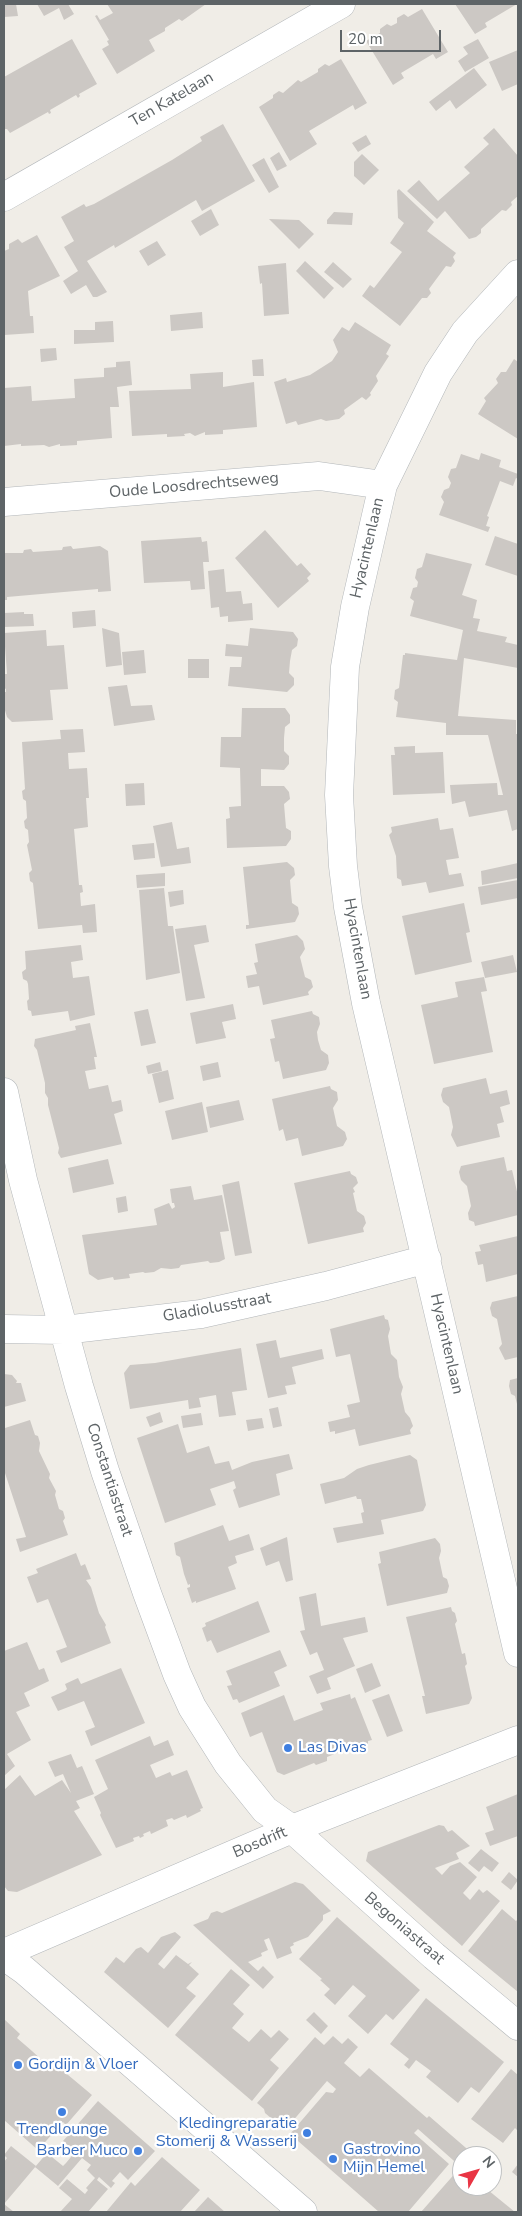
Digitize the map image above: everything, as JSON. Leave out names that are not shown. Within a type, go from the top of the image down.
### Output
[{"type":"street","name":"Ten Katelaan","points":[[4,197],[341,4]]},
{"type":"street","name":"Hyacintenlaan","points":[[518,274],[465,332],[438,373],[383,485],[355,607],[345,667],[339,795],[342,866],[366,1002],[518,1653]]},
{"type":"street","name":"Oude Loosdrechtseweg","points":[[4,502],[319,476],[383,485]]},
{"type":"street","name":"Constantiastraat","points":[[4,1092],[23,1180],[105,1471],[147,1593],[181,1682],[192,1707],[228,1764],[265,1810],[292,1829]]},
{"type":"street","name":"Gladiolusstraat","points":[[4,1329],[64,1330],[201,1314],[326,1286],[427,1259]]},
{"type":"street","name":"Bosdrift","points":[[4,1954],[292,1829],[518,1740]]},
{"type":"street","name":"Begoniastraat","points":[[292,1829],[434,1956],[518,2026]]},
{"type":"street","points":[[4,1954],[303,2212]]},
{"type":"building","points":[[4,4],[16,4],[18,16],[4,17]]},
{"type":"building","points":[[37,4],[68,4],[74,14],[64,20],[59,8],[44,16]]},
{"type":"building","points":[[107,4],[206,4],[182,21],[179,19],[165,28],[165,31],[149,40],[155,51],[117,74],[102,49],[109,45],[107,41],[109,40],[95,16],[97,15],[100,20],[113,13]]},
{"type":"building","points":[[455,4],[517,4],[485,23],[487,27],[475,34]]},
{"type":"building","points":[[422,9],[448,52],[436,59],[433,54],[401,73],[404,78],[393,85],[366,41],[380,33],[380,29],[387,24],[391,26],[397,23],[397,18],[404,14],[408,17]]},
{"type":"building","points":[[72,39],[97,84],[79,94],[78,98],[76,95],[50,110],[51,113],[49,114],[48,112],[10,133],[7,129],[4,129],[4,77]]},
{"type":"building","points":[[478,39],[489,58],[465,72],[458,61],[468,54],[463,47]]},
{"type":"building","points":[[518,50],[518,84],[502,91],[489,62]]},
{"type":"building","points":[[341,59],[367,103],[355,110],[353,105],[309,131],[317,144],[290,161],[259,107],[273,98],[273,95],[279,91],[283,93],[298,80],[301,82],[318,72],[318,69],[325,64],[329,66]]},
{"type":"building","points":[[474,68],[487,85],[456,109],[450,100],[436,111],[429,102]]},
{"type":"building","points":[[223,124],[255,181],[202,211],[196,200],[115,248],[114,245],[87,261],[107,292],[93,297],[86,285],[71,294],[63,281],[78,271],[64,247],[74,241],[61,217],[84,204],[86,207],[94,204],[172,160],[202,141],[200,137]]},
{"type":"building","points":[[494,128],[518,156],[518,196],[511,202],[512,205],[506,211],[502,210],[481,229],[481,233],[469,239],[445,211],[437,219],[407,191],[419,180],[438,201],[470,173],[464,167],[489,144],[483,138]]},
{"type":"building","points":[[366,135],[371,144],[358,152],[352,143]]},
{"type":"building","points":[[279,152],[287,166],[277,171],[270,158]]},
{"type":"building","points":[[362,154],[379,170],[364,185],[354,176],[354,162]]},
{"type":"building","points":[[264,158],[279,187],[269,193],[252,165]]},
{"type":"building","points":[[399,189],[434,222],[427,231],[456,253],[453,257],[455,261],[451,267],[446,266],[429,289],[431,293],[427,298],[422,298],[400,326],[362,296],[370,285],[374,288],[402,252],[390,243],[404,223],[398,218],[397,191]]},
{"type":"building","points":[[211,209],[219,225],[200,236],[191,221]]},
{"type":"building","points":[[334,212],[353,213],[352,225],[327,224],[327,220]]},
{"type":"building","points":[[269,219],[299,220],[314,234],[299,249]]},
{"type":"building","points":[[37,235],[60,276],[28,291],[30,316],[33,316],[34,333],[4,335],[4,251],[9,249],[9,244],[18,239],[22,243]]},
{"type":"building","points":[[157,241],[166,255],[148,266],[139,251]]},
{"type":"building","points":[[305,261],[334,288],[324,299],[296,271]]},
{"type":"building","points":[[333,262],[352,279],[343,288],[324,272]]},
{"type":"building","points":[[286,263],[289,314],[264,316],[262,283],[260,284],[258,266]]},
{"type":"building","points":[[202,312],[203,328],[171,331],[170,315]]},
{"type":"building","points":[[113,321],[114,342],[74,344],[74,330],[95,330],[95,322]]},
{"type":"building","points":[[355,322],[391,345],[386,354],[389,356],[376,376],[378,381],[370,393],[371,395],[366,400],[362,397],[344,410],[345,414],[339,419],[326,421],[321,419],[298,425],[296,421],[286,424],[274,382],[286,378],[287,382],[310,375],[332,361],[338,352],[333,340],[342,327],[349,331]]},
{"type":"building","points":[[56,348],[57,360],[41,362],[40,349]]},
{"type":"building","points":[[263,359],[264,376],[253,376],[252,360]]},
{"type":"building","points":[[514,359],[518,362],[518,439],[478,414],[486,401],[484,398],[498,383],[496,379],[501,372],[506,372]]},
{"type":"building","points":[[130,361],[132,385],[117,387],[119,407],[110,407],[112,438],[77,441],[77,445],[60,446],[60,444],[49,447],[44,445],[21,446],[21,444],[4,446],[4,388],[31,386],[32,401],[75,398],[74,379],[104,377],[104,368],[116,367],[116,362]]},
{"type":"building","points":[[223,372],[223,387],[254,382],[257,427],[223,430],[223,434],[205,435],[205,432],[195,436],[190,433],[184,434],[185,436],[167,437],[167,434],[132,436],[129,391],[191,389],[190,374]]},
{"type":"building","points":[[481,453],[501,460],[499,467],[518,474],[518,479],[516,478],[513,486],[500,481],[487,516],[489,517],[486,526],[490,527],[488,532],[439,515],[444,502],[441,497],[444,490],[449,488],[451,483],[448,477],[451,469],[456,468],[461,454],[479,460]]},
{"type":"building","points":[[265,530],[297,566],[301,563],[311,574],[307,578],[309,581],[278,608],[235,558]]},
{"type":"building","points":[[495,536],[518,544],[518,576],[485,565]]},
{"type":"building","points":[[201,537],[202,542],[207,541],[209,562],[203,562],[205,589],[191,590],[190,581],[144,583],[141,541]]},
{"type":"building","points":[[71,546],[73,549],[100,546],[108,551],[111,591],[98,592],[98,589],[7,597],[7,600],[4,600],[4,553],[23,553],[24,550],[31,549],[33,552],[62,550],[63,547]]},
{"type":"building","points":[[426,553],[472,564],[462,595],[477,600],[473,618],[480,619],[477,631],[507,637],[505,642],[518,645],[518,668],[464,658],[458,716],[516,720],[516,734],[518,734],[518,829],[512,831],[507,810],[469,817],[465,801],[452,804],[450,785],[497,783],[498,795],[503,795],[488,735],[446,735],[446,723],[396,717],[398,702],[394,699],[395,690],[399,688],[403,655],[405,653],[457,660],[463,630],[410,616],[414,601],[410,598],[413,588],[417,587],[418,582],[415,578],[417,569],[422,567]]},
{"type":"building","points":[[224,569],[226,592],[241,591],[243,604],[252,603],[253,620],[228,622],[228,616],[220,617],[219,607],[211,608],[208,571]]},
{"type":"building","points":[[95,610],[96,626],[73,628],[72,612]]},
{"type":"building","points":[[24,612],[24,614],[33,614],[34,626],[4,627],[4,613]]},
{"type":"building","points":[[102,628],[119,633],[122,665],[106,667]]},
{"type":"building","points":[[250,628],[293,632],[298,639],[297,646],[292,650],[290,661],[289,673],[294,678],[294,685],[287,692],[228,686],[230,667],[241,667],[242,657],[225,656],[226,644],[248,646]]},
{"type":"building","points":[[46,630],[47,646],[64,645],[68,689],[50,690],[53,720],[12,722],[7,717],[4,707],[4,692],[6,692],[6,689],[4,688],[4,674],[7,674],[4,633]]},
{"type":"building","points":[[144,650],[146,673],[124,675],[122,652]]},
{"type":"building","points":[[188,659],[209,659],[209,678],[188,678]]},
{"type":"building","points":[[127,685],[131,706],[152,705],[155,720],[114,726],[108,687]]},
{"type":"building","points":[[242,708],[285,708],[290,715],[290,723],[285,727],[284,738],[284,751],[289,756],[289,764],[284,770],[261,769],[261,786],[284,786],[289,792],[290,799],[284,804],[286,828],[291,831],[291,839],[286,846],[227,848],[226,819],[230,818],[229,807],[241,806],[240,768],[220,767],[221,737],[241,737]]},
{"type":"building","points":[[83,729],[85,752],[68,753],[69,769],[87,768],[89,798],[86,798],[88,827],[74,829],[79,885],[82,885],[83,892],[80,893],[81,906],[95,904],[97,932],[83,933],[82,925],[38,929],[33,883],[30,881],[29,873],[32,870],[27,845],[29,842],[28,830],[25,828],[24,821],[27,818],[26,801],[23,799],[22,791],[25,789],[22,742],[61,739],[60,730]]},
{"type":"building","points":[[415,746],[415,753],[443,752],[445,793],[393,795],[391,755],[395,755],[394,747]]},
{"type":"building","points":[[144,783],[145,805],[126,806],[125,784]]},
{"type":"building","points":[[438,818],[440,830],[453,828],[459,858],[446,860],[449,875],[461,873],[464,886],[429,893],[426,882],[402,886],[401,880],[397,878],[396,856],[389,835],[392,832],[391,827]]},
{"type":"building","points":[[172,822],[177,849],[189,847],[191,863],[161,867],[153,826]]},
{"type":"building","points":[[154,843],[155,858],[134,860],[132,845]]},
{"type":"building","points":[[287,862],[294,868],[295,875],[290,880],[292,903],[298,907],[299,914],[295,922],[246,929],[246,925],[249,925],[243,867]]},
{"type":"building","points":[[518,863],[518,878],[482,885],[481,871]]},
{"type":"building","points":[[165,873],[165,886],[137,888],[136,875]]},
{"type":"building","points":[[518,880],[518,898],[481,905],[478,887]]},
{"type":"building","points":[[164,888],[168,926],[173,926],[180,973],[146,980],[139,890]]},
{"type":"building","points":[[183,890],[184,904],[170,907],[168,892]]},
{"type":"building","points":[[464,903],[470,932],[466,933],[472,962],[415,975],[402,916]]},
{"type":"building","points":[[206,925],[209,942],[194,945],[205,998],[186,1001],[175,929]]},
{"type":"building","points":[[297,935],[303,941],[305,949],[300,957],[305,977],[311,980],[313,987],[308,992],[309,995],[263,1005],[259,986],[248,988],[246,976],[257,974],[254,963],[258,962],[255,944]]},
{"type":"building","points":[[81,945],[83,960],[71,962],[73,978],[89,976],[95,1015],[70,1021],[68,1011],[32,1016],[31,1011],[28,1010],[28,984],[23,979],[22,972],[26,969],[25,951]]},
{"type":"building","points":[[513,955],[517,972],[485,978],[481,962]]},
{"type":"building","points":[[484,977],[487,991],[481,992],[493,1052],[434,1064],[421,1005],[458,997],[455,982]]},
{"type":"building","points":[[233,1004],[236,1019],[222,1022],[226,1038],[196,1044],[190,1013]]},
{"type":"building","points":[[148,1009],[156,1043],[141,1046],[134,1012]]},
{"type":"building","points":[[312,1011],[313,1014],[319,1017],[318,1040],[321,1050],[328,1055],[329,1063],[326,1070],[283,1079],[279,1061],[275,1062],[270,1039],[275,1038],[271,1020]]},
{"type":"building","points":[[90,1023],[97,1057],[94,1057],[96,1069],[85,1071],[89,1089],[108,1085],[112,1102],[121,1100],[123,1111],[114,1114],[122,1144],[61,1158],[58,1153],[59,1148],[48,1105],[48,1098],[45,1093],[45,1083],[37,1050],[34,1046],[35,1039],[76,1030],[75,1026]]},
{"type":"building","points":[[160,1062],[162,1071],[148,1074],[146,1066]]},
{"type":"building","points":[[218,1062],[221,1077],[203,1081],[200,1066]]},
{"type":"building","points":[[168,1070],[174,1099],[159,1103],[152,1074]]},
{"type":"building","points":[[486,1078],[490,1094],[507,1090],[510,1104],[500,1107],[504,1122],[497,1124],[500,1137],[457,1147],[451,1135],[453,1127],[449,1107],[443,1102],[441,1095],[443,1088]]},
{"type":"building","points":[[330,1086],[331,1089],[337,1092],[338,1100],[333,1108],[337,1126],[345,1132],[347,1139],[343,1146],[302,1156],[298,1138],[286,1141],[283,1129],[279,1131],[272,1099]]},
{"type":"building","points":[[239,1100],[244,1120],[210,1128],[206,1107]]},
{"type":"building","points":[[202,1102],[208,1132],[172,1140],[165,1111]]},
{"type":"building","points":[[504,1157],[507,1171],[512,1170],[513,1174],[518,1196],[518,1215],[475,1226],[474,1222],[469,1220],[468,1213],[471,1206],[467,1186],[461,1180],[459,1172],[461,1166]]},
{"type":"building","points":[[108,1159],[114,1184],[73,1193],[68,1168]]},
{"type":"building","points":[[350,1171],[356,1177],[358,1183],[353,1188],[355,1192],[353,1193],[357,1211],[364,1216],[366,1223],[363,1228],[364,1232],[308,1244],[294,1183]]},
{"type":"building","points":[[239,1181],[252,1253],[235,1256],[222,1185]]},
{"type":"building","points":[[191,1186],[194,1200],[222,1195],[229,1231],[220,1232],[225,1259],[219,1262],[210,1263],[208,1261],[181,1265],[179,1268],[161,1268],[154,1272],[129,1274],[130,1278],[114,1280],[113,1277],[98,1280],[89,1274],[82,1235],[157,1225],[154,1209],[169,1203],[172,1209],[175,1207],[174,1203],[172,1203],[170,1189]]},
{"type":"building","points":[[126,1196],[128,1211],[118,1213],[116,1198]]},
{"type":"building","points":[[518,1236],[518,1274],[486,1282],[483,1264],[478,1265],[475,1252],[481,1251],[479,1245]]},
{"type":"building","points":[[518,1296],[518,1357],[505,1360],[499,1348],[502,1344],[497,1319],[492,1316],[490,1308],[492,1302]]},
{"type":"building","points":[[384,1315],[385,1319],[388,1320],[390,1329],[388,1336],[391,1354],[397,1360],[399,1377],[403,1387],[401,1394],[405,1412],[413,1426],[410,1430],[411,1434],[359,1446],[355,1429],[335,1434],[335,1431],[330,1432],[328,1422],[350,1417],[347,1405],[360,1402],[350,1354],[336,1357],[330,1329]]},
{"type":"building","points":[[276,1340],[280,1358],[322,1349],[324,1359],[292,1367],[296,1384],[285,1386],[287,1394],[268,1398],[256,1344]]},
{"type":"building","points":[[241,1348],[247,1390],[232,1392],[236,1415],[219,1417],[216,1395],[199,1398],[201,1407],[189,1409],[188,1400],[130,1409],[124,1373],[130,1365],[155,1363]]},
{"type":"building","points":[[4,1374],[12,1375],[17,1381],[16,1383],[21,1383],[26,1401],[4,1407]]},
{"type":"building","points":[[518,1378],[518,1408],[515,1396],[511,1394],[509,1386],[510,1380]]},
{"type":"building","points":[[278,1407],[282,1426],[273,1428],[269,1409]]},
{"type":"building","points":[[160,1412],[163,1422],[150,1427],[146,1417]]},
{"type":"building","points":[[201,1413],[203,1425],[183,1428],[181,1416]]},
{"type":"building","points":[[262,1418],[264,1428],[248,1431],[246,1420]]},
{"type":"building","points":[[30,1420],[35,1435],[38,1436],[40,1443],[39,1451],[56,1491],[55,1495],[59,1509],[63,1511],[65,1518],[63,1521],[68,1535],[20,1552],[16,1539],[26,1537],[4,1470],[4,1425],[5,1428]]},
{"type":"building","points":[[178,1424],[187,1453],[209,1446],[215,1464],[229,1461],[232,1470],[252,1462],[289,1454],[293,1469],[276,1474],[280,1495],[239,1508],[233,1490],[236,1488],[234,1481],[210,1489],[216,1505],[165,1523],[137,1438]]},
{"type":"building","points":[[410,1455],[417,1460],[426,1505],[423,1511],[381,1520],[384,1534],[337,1543],[333,1528],[363,1523],[361,1513],[364,1512],[361,1499],[357,1499],[356,1496],[325,1504],[320,1484],[344,1478],[357,1469],[369,1465]]},
{"type":"building","points":[[223,1525],[229,1541],[249,1534],[254,1550],[235,1556],[237,1563],[228,1567],[236,1589],[192,1603],[187,1588],[190,1587],[190,1584],[188,1585],[180,1557],[176,1555],[174,1543]]},
{"type":"building","points":[[287,1537],[293,1580],[286,1582],[279,1561],[266,1566],[260,1548]]},
{"type":"building","points":[[435,1538],[440,1544],[439,1558],[443,1577],[447,1579],[449,1586],[447,1593],[387,1606],[378,1564],[381,1563],[379,1552]]},
{"type":"building","points":[[76,1553],[81,1566],[85,1564],[91,1579],[86,1580],[91,1587],[111,1643],[61,1663],[56,1651],[67,1647],[48,1599],[37,1603],[27,1577],[38,1573],[36,1569]]},
{"type":"building","points":[[316,1593],[321,1626],[365,1617],[368,1632],[343,1638],[355,1666],[327,1678],[331,1689],[317,1694],[309,1676],[324,1670],[317,1652],[310,1655],[300,1631],[305,1630],[299,1597]]},
{"type":"building","points":[[258,1601],[270,1632],[217,1653],[211,1640],[207,1642],[202,1628],[206,1626],[205,1623]]},
{"type":"building","points":[[451,1607],[457,1621],[455,1624],[462,1654],[465,1653],[467,1664],[465,1666],[472,1698],[469,1704],[426,1714],[422,1696],[425,1696],[406,1617]]},
{"type":"building","points":[[27,1642],[39,1670],[44,1668],[49,1681],[24,1693],[30,1706],[16,1712],[31,1740],[7,1754],[15,1766],[4,1776],[4,1651]]},
{"type":"building","points":[[280,1650],[287,1666],[274,1672],[280,1686],[239,1703],[237,1699],[233,1700],[227,1686],[232,1685],[226,1671]]},
{"type":"building","points":[[372,1663],[381,1686],[365,1693],[356,1669]]},
{"type":"building","points":[[121,1668],[145,1723],[91,1746],[85,1731],[95,1727],[84,1701],[58,1711],[51,1697],[65,1691],[67,1689],[65,1684],[78,1678],[81,1684]]},
{"type":"building","points":[[350,1694],[351,1699],[355,1697],[372,1740],[358,1749],[355,1746],[327,1757],[327,1761],[316,1765],[314,1763],[284,1775],[277,1772],[262,1732],[250,1737],[241,1713],[284,1695],[294,1721],[323,1710],[320,1703]]},
{"type":"building","points":[[389,1694],[403,1731],[387,1737],[372,1700]]},
{"type":"building","points":[[150,1736],[154,1746],[168,1740],[174,1755],[150,1765],[156,1778],[170,1772],[172,1776],[187,1770],[203,1808],[187,1818],[186,1815],[174,1820],[172,1818],[166,1820],[168,1826],[151,1834],[150,1831],[143,1834],[144,1836],[140,1838],[139,1836],[133,1838],[134,1841],[116,1848],[100,1815],[101,1813],[94,1797],[108,1789],[95,1760]]},
{"type":"building","points":[[71,1754],[77,1768],[82,1766],[94,1794],[76,1801],[80,1808],[74,1811],[102,1855],[17,1892],[8,1891],[4,1886],[4,1790],[20,1775],[35,1796],[62,1780],[71,1793],[63,1774],[55,1777],[48,1762]]},
{"type":"building","points":[[518,1794],[518,1836],[490,1846],[485,1833],[494,1830],[486,1807]]},
{"type":"building","points":[[439,1825],[444,1826],[448,1832],[452,1830],[470,1846],[456,1853],[459,1859],[435,1868],[442,1875],[450,1866],[460,1862],[477,1877],[463,1893],[470,1900],[479,1889],[483,1893],[487,1890],[500,1901],[462,1946],[366,1861],[368,1852]]},
{"type":"building","points":[[481,1849],[499,1863],[492,1872],[484,1866],[479,1872],[468,1863]]},
{"type":"building","points":[[509,1872],[518,1880],[511,1890],[501,1882]]},
{"type":"building","points":[[295,1882],[303,1884],[331,1911],[323,1915],[323,1920],[308,1937],[293,1943],[294,1945],[290,1947],[292,1953],[277,1959],[269,1938],[264,1940],[268,1950],[261,1953],[262,1956],[248,1962],[258,1971],[263,1966],[274,1977],[263,1989],[193,1925],[208,1919],[211,1913],[217,1911],[222,1913]]},
{"type":"building","points":[[502,1909],[516,1921],[518,1919],[518,1992],[468,1951]]},
{"type":"building","points":[[337,1917],[420,1990],[393,2020],[386,2014],[368,2034],[348,2016],[366,1996],[353,1985],[335,2005],[324,1995],[330,1989],[320,1980],[322,1979],[299,1959]]},
{"type":"building","points":[[175,1932],[181,1937],[158,1964],[164,1969],[176,1955],[188,1964],[192,1962],[189,1965],[199,1974],[186,1988],[196,1996],[168,2028],[104,1972],[116,1957],[124,1963],[136,1949],[141,1947],[148,1953],[161,1937]]},
{"type":"building","points":[[231,1969],[250,1985],[233,2004],[244,2014],[232,2028],[249,2042],[261,2029],[271,2038],[279,2030],[289,2039],[270,2060],[279,2068],[252,2101],[175,2035]]},
{"type":"building","points":[[426,1998],[504,2062],[479,2093],[471,2087],[458,2103],[426,2077],[431,2071],[416,2060],[409,2069],[404,2065],[409,2059],[390,2044]]},
{"type":"building","points":[[314,2012],[328,2026],[321,2034],[306,2020]]},
{"type":"building","points":[[4,2019],[20,2034],[17,2038],[45,2063],[49,2059],[92,2095],[66,2125],[63,2122],[38,2150],[4,2120]]},
{"type":"building","points":[[333,2036],[342,2044],[348,2038],[358,2047],[344,2063],[360,2077],[369,2068],[427,2118],[429,2116],[464,2146],[452,2146],[452,2159],[418,2129],[414,2133],[449,2164],[408,2212],[379,2212],[290,2134],[326,2092],[333,2093],[336,2089],[327,2081],[285,2130],[265,2113],[264,2109],[257,2103],[315,2037],[324,2045]]},
{"type":"building","points":[[511,2069],[518,2075],[518,2131],[515,2128],[503,2143],[471,2119]]},
{"type":"building","points":[[98,2101],[155,2151],[128,2180],[120,2172],[112,2181],[115,2183],[111,2188],[99,2177],[97,2180],[108,2189],[88,2212],[60,2212],[72,2199],[59,2188],[67,2179],[85,2194],[88,2190],[86,2188],[95,2178],[87,2170],[91,2165],[82,2158],[58,2186],[35,2167],[47,2153],[63,2166],[66,2163],[75,2152],[63,2141]]},
{"type":"building","points":[[11,2146],[36,2166],[4,2204],[4,2162],[7,2158],[4,2155]]},
{"type":"building","points":[[162,2157],[200,2190],[180,2212],[106,2212],[131,2182],[135,2186]]},
{"type":"building","points":[[518,2164],[518,2177],[512,2172]]},
{"type":"building","points":[[452,2177],[452,2196],[495,2196],[515,2212],[421,2212]]},
{"type":"building","points":[[208,2197],[225,2212],[194,2212]]},
{"type":"building","points":[[4,2204],[14,2212],[4,2212]]},
{"type":"place","name":"Las Divas","points":[[288,1748]]},
{"type":"place","name":"Gordijn & Vloer","points":[[18,2065]]},
{"type":"place","name":"Trendlounge","points":[[62,2112]]},
{"type":"place","name":"Kledingreparatie Stomerij & Wasserij","points":[[307,2133]]},
{"type":"place","name":"Barber Muco","points":[[138,2151]]},
{"type":"place","name":"Gastrovino Mijn Hemel","points":[[333,2159]]}]
